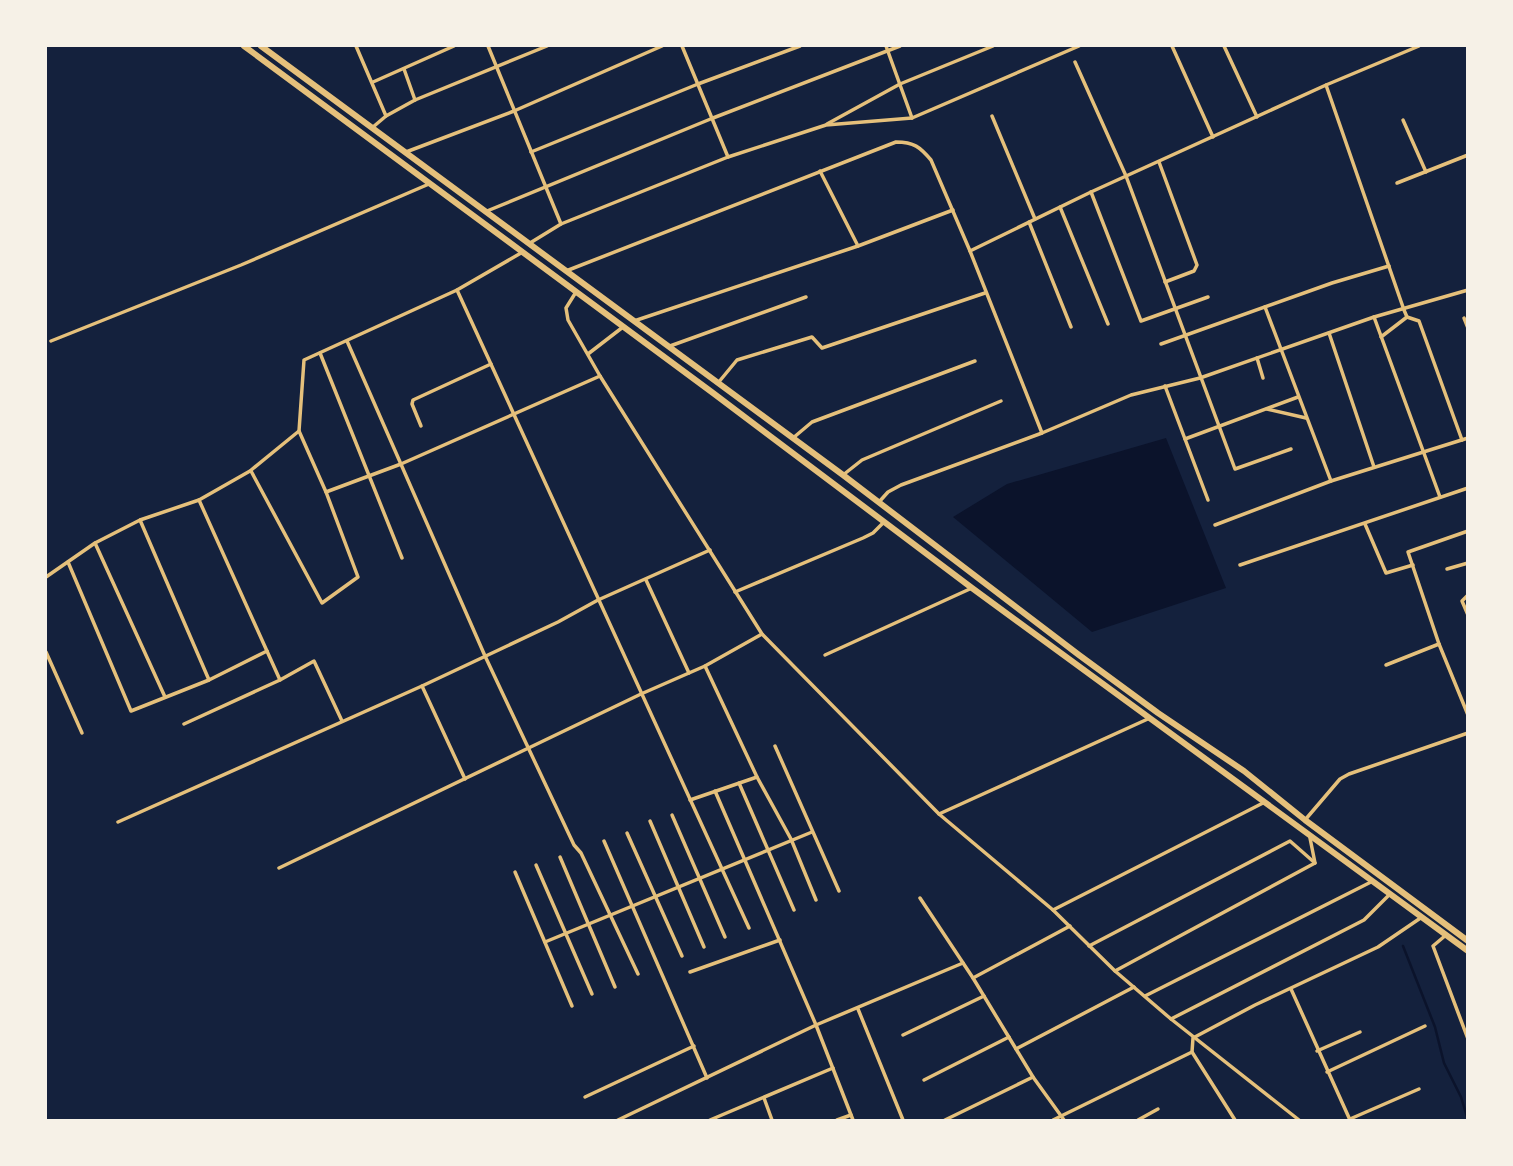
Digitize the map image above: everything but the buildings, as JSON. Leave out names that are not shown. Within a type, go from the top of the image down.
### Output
[{"type":"highway","points":[[244,46],[972,588],[1468,951]]},
{"type":"highway","points":[[264,46],[843,475],[1079,655],[1244,771],[1305,820],[1468,941]]},
{"type":"street","points":[[356,46],[386,116]]},
{"type":"street","points":[[373,82],[454,46]]},
{"type":"street","points":[[488,46],[561,224]]},
{"type":"street","points":[[373,127],[386,116],[415,100],[547,46]]},
{"type":"street","points":[[405,153],[514,111],[662,46]]},
{"type":"street","points":[[682,46],[728,157]]},
{"type":"street","points":[[531,152],[800,46]]},
{"type":"street","points":[[487,211],[886,48],[900,46]]},
{"type":"street","points":[[528,244],[561,224],[728,157],[826,125],[900,84],[993,46]]},
{"type":"street","points":[[826,125],[912,118],[1079,46]]},
{"type":"street","points":[[1172,46],[1213,137]]},
{"type":"street","points":[[1224,46],[1257,117]]},
{"type":"street","points":[[970,251],[1126,176],[1419,46]]},
{"type":"street","points":[[886,48],[912,118]]},
{"type":"street","points":[[1075,62],[1126,176],[1235,469],[1291,449]]},
{"type":"street","points":[[404,68],[415,100]]},
{"type":"street","points":[[1326,85],[1404,310],[1407,317],[1419,321],[1462,440]]},
{"type":"street","points":[[992,116],[1035,219]]},
{"type":"street","points":[[1403,120],[1426,172]]},
{"type":"street","points":[[565,271],[896,142],[911,142],[921,148],[931,160],[1042,433]]},
{"type":"street","points":[[1397,183],[1468,155]]},
{"type":"street","points":[[1158,162],[1196,265],[1194,271],[1165,282]]},
{"type":"street","points":[[820,171],[858,246]]},
{"type":"street","points":[[51,341],[242,265],[429,184]]},
{"type":"street","points":[[1091,192],[1141,321],[1208,297]]},
{"type":"street","points":[[1060,207],[1108,324]]},
{"type":"street","points":[[633,321],[858,246],[953,210]]},
{"type":"street","points":[[1029,222],[1071,327]]},
{"type":"street","points":[[250,471],[321,603],[358,577],[326,492],[299,431],[304,360],[457,290],[523,252]]},
{"type":"street","points":[[1161,344],[1389,266]]},
{"type":"street","points":[[457,290],[749,928]]},
{"type":"street","points":[[879,502],[888,492],[901,485],[1042,433],[1132,395],[1200,378],[1374,317],[1468,290]]},
{"type":"street","points":[[576,292],[566,308],[566,314],[600,376],[762,634],[939,814],[1053,910],[1134,988],[1299,1121]]},
{"type":"street","points":[[718,383],[737,360],[812,337],[822,348],[985,293]]},
{"type":"street","points":[[668,347],[806,297]]},
{"type":"street","points":[[1265,307],[1331,481]]},
{"type":"street","points":[[1374,317],[1440,497]]},
{"type":"street","points":[[1381,338],[1407,317]]},
{"type":"street","points":[[1464,318],[1468,328]]},
{"type":"street","points":[[588,354],[623,327]]},
{"type":"street","points":[[1329,332],[1374,467]]},
{"type":"street","points":[[347,341],[485,656],[638,974]]},
{"type":"street","points":[[320,353],[402,558]]},
{"type":"street","points":[[1256,358],[1263,378]]},
{"type":"street","points":[[793,438],[812,422],[975,361]]},
{"type":"street","points":[[421,426],[412,404],[413,400],[491,364]]},
{"type":"street","points":[[326,492],[401,464],[600,376]]},
{"type":"street","points":[[1165,386],[1208,499]]},
{"type":"street","points":[[1185,439],[1298,397]]},
{"type":"street","points":[[843,475],[862,460],[1002,401]]},
{"type":"street","points":[[1264,408],[1306,418]]},
{"type":"street","points":[[46,577],[95,543],[140,520],[199,499],[250,471],[299,431]]},
{"type":"street","points":[[1215,525],[1331,481],[1468,438]]},
{"type":"street","points":[[1240,565],[1468,488]]},
{"type":"street","points":[[199,499],[280,680]]},
{"type":"street","points":[[140,520],[209,680]]},
{"type":"street","points":[[735,592],[863,538],[873,533],[885,521]]},
{"type":"street","points":[[1365,524],[1386,573],[1413,565]]},
{"type":"street","points":[[1468,531],[1408,552],[1439,644],[1468,715]]},
{"type":"street","points":[[95,543],[166,697]]},
{"type":"street","points":[[118,822],[422,686],[598,600],[710,550]]},
{"type":"street","points":[[68,562],[131,710],[209,680],[267,651]]},
{"type":"street","points":[[1447,569],[1468,563]]},
{"type":"street","points":[[646,580],[689,673]]},
{"type":"street","points":[[825,655],[972,588]]},
{"type":"street","points":[[1468,595],[1462,601],[1468,615]]},
{"type":"street","points":[[279,868],[641,694],[705,666],[762,634]]},
{"type":"street","points":[[1386,665],[1439,644]]},
{"type":"street","points":[[46,652],[82,733]]},
{"type":"street","points":[[184,724],[314,662],[342,721]]},
{"type":"street","points":[[705,666],[757,777],[791,839],[816,900]]},
{"type":"street","points":[[422,686],[465,780]]},
{"type":"street","points":[[939,814],[1150,718]]},
{"type":"street","points":[[1305,820],[1340,779],[1349,774],[1468,733]]},
{"type":"street","points":[[775,746],[839,891]]},
{"type":"street","points":[[690,800],[757,777]]},
{"type":"street","points":[[739,783],[794,910]]},
{"type":"street","points":[[715,791],[816,1025],[853,1121]]},
{"type":"street","points":[[1053,910],[1265,802]]},
{"type":"street","points":[[672,815],[725,937]]},
{"type":"street","points":[[650,821],[704,947]]},
{"type":"street","points":[[545,942],[813,832]]},
{"type":"street","points":[[627,833],[682,956]]},
{"type":"street","points":[[1310,835],[1315,863]]},
{"type":"street","points":[[604,841],[707,1078]]},
{"type":"street","points":[[1089,946],[1290,841],[1315,863]]},
{"type":"street","points":[[560,857],[615,986]]},
{"type":"street","points":[[1115,971],[1315,863]]},
{"type":"street","points":[[536,865],[592,994]]},
{"type":"street","points":[[514,873],[572,1006]]},
{"type":"street","points":[[1145,996],[1373,881]]},
{"type":"street","points":[[1171,1019],[1364,920],[1390,894]]},
{"type":"street","points":[[920,898],[973,978],[1033,1077],[1063,1118]]},
{"type":"street","points":[[1193,1038],[1255,1005],[1378,947],[1422,917]]},
{"type":"street","points":[[973,978],[1070,926]]},
{"type":"street","points":[[1446,935],[1433,946],[1468,1040]]},
{"type":"street","points":[[690,972],[780,940]]},
{"type":"street","points":[[618,1121],[816,1025],[963,963]]},
{"type":"street","points":[[1016,1049],[1134,988]]},
{"type":"street","points":[[1291,989],[1350,1120],[1419,1090]]},
{"type":"street","points":[[903,1035],[984,996]]},
{"type":"street","points":[[858,1008],[904,1121]]},
{"type":"street","points":[[1327,1072],[1425,1026]]},
{"type":"street","points":[[1317,1051],[1360,1032]]},
{"type":"street","points":[[924,1080],[1009,1037]]},
{"type":"street","points":[[1193,1038],[1192,1052],[1235,1121]]},
{"type":"street","points":[[585,1097],[694,1046]]},
{"type":"street","points":[[1053,1121],[1192,1052]]},
{"type":"street","points":[[710,1121],[833,1068]]},
{"type":"street","points":[[946,1121],[1033,1077]]},
{"type":"street","points":[[764,1098],[772,1121]]},
{"type":"street","points":[[1138,1121],[1158,1109]]},
{"type":"street","points":[[837,1121],[851,1115]]},
{"type":"water","points":[[1166,438],[1226,588],[1092,632],[953,517],[1007,484]]},
{"type":"waterway","points":[[1403,946],[1435,1027],[1444,1063],[1461,1097],[1468,1120]]}]
